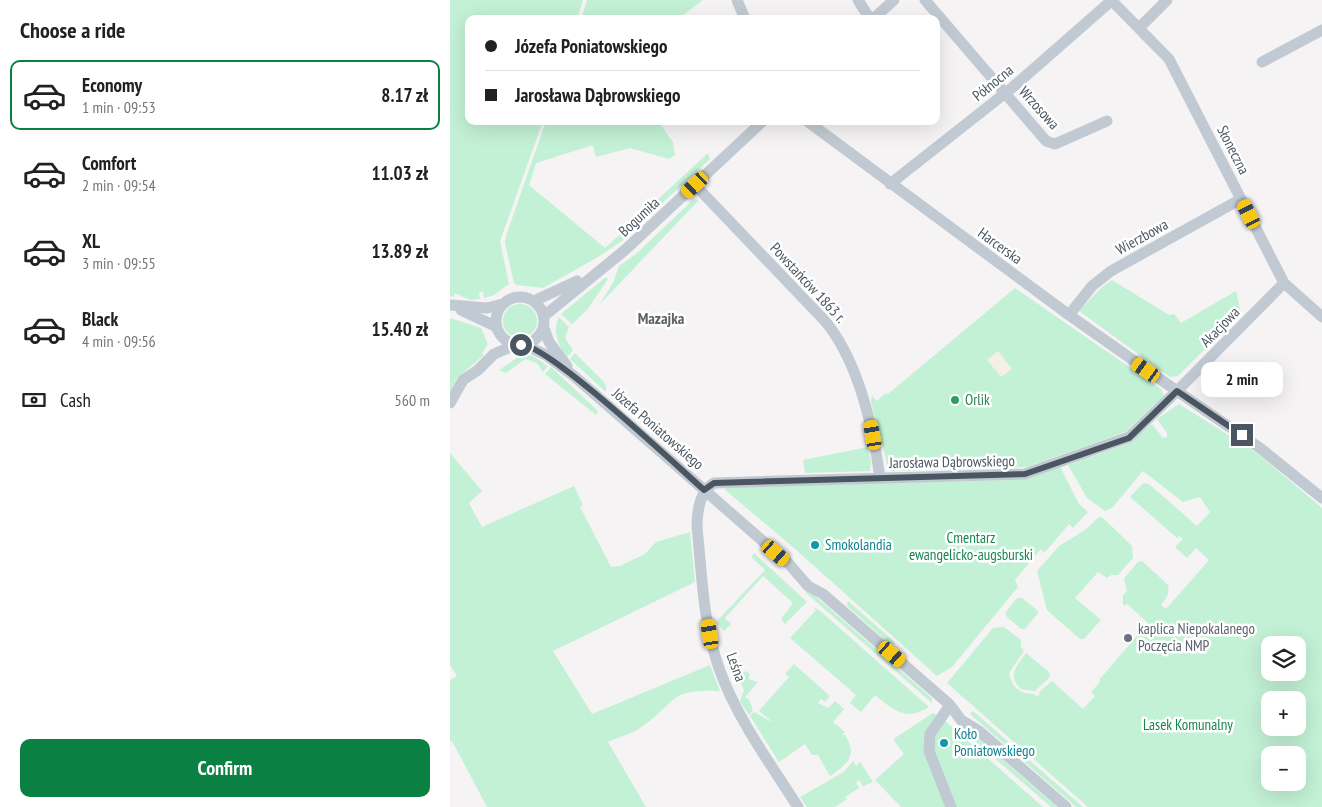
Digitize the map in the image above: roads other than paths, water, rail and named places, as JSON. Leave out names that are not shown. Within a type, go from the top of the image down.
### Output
[{"type":"street","points":[[737,0],[743,15]]},
{"type":"street","points":[[858,0],[869,15]]},
{"type":"street","points":[[877,15],[894,0]]},
{"type":"street","name":"Wrzosowa","points":[[926,0],[939,15]]},
{"type":"street","name":"Północna","points":[[890,184],[1005,93],[1111,0]]},
{"type":"street","name":"Słoneczna","points":[[1111,0],[1169,60],[1284,283],[1322,317]]},
{"type":"street","points":[[1139,28],[1167,0]]},
{"type":"street","name":"Wrzosowa","points":[[940,16],[1051,144],[1107,121]]},
{"type":"street","points":[[1262,62],[1322,30]]},
{"type":"street","name":"Bogumiła","points":[[544,316],[625,250],[759,125]]},
{"type":"street","name":"Harcerska","points":[[812,125],[1069,315],[1177,391]]},
{"type":"street","name":"Powstańców 1863 r.","points":[[695,185],[818,314],[840,341],[871,424],[880,478]]},
{"type":"street","name":"Wierzbowa","points":[[1069,315],[1092,286],[1111,271],[1242,199]]},
{"type":"street","name":"Bogumiła","points":[[534,300],[553,294],[599,270]]},
{"type":"street","name":"Akacjowa","points":[[1177,391],[1284,283]]},
{"type":"street","points":[[450,305],[487,308],[502,304],[514,297],[525,296],[534,300],[541,307],[544,316],[544,328],[536,339],[494,354],[478,370],[463,380],[450,403]]},
{"type":"street","points":[[494,354],[498,330],[497,312],[502,304]]},
{"type":"street","points":[[450,305],[498,330],[506,340],[520,345]]},
{"type":"street","name":"Józefa Poniatowskiego","points":[[544,328],[549,342],[574,376]]},
{"type":"street","name":"Józefa Poniatowskiego","points":[[520,345],[546,355],[574,376],[789,564],[805,583],[823,594],[950,705],[966,714],[979,731],[1066,807]]},
{"type":"street","points":[[1177,391],[1260,448],[1322,498]]},
{"type":"street","name":"Jarosława Dąbrowskiego","points":[[704,490],[714,483],[880,478],[1000,477],[1034,472],[1129,438],[1177,391]]},
{"type":"street","name":"Leśna","points":[[704,490],[698,515],[698,527],[706,614],[719,670],[741,716],[798,807]]},
{"type":"street","points":[[950,705],[930,734],[929,752],[951,807]]},
{"type":"place","name":"Orlik","points":[[955,400]]},
{"type":"place","name":"Smokolandia","points":[[815,545]]},
{"type":"place","name":"kaplica Niepokalanego Poczęcia NMP","points":[[1128,638]]},
{"type":"place","name":"Koło Poniatowskiego","points":[[944,743]]},
{"type":"district","name":"Mazajka","points":[[661,318]]},
{"type":"park label","name":"Cmentarz ewangelicko-augsburski","points":[[971,546]]},
{"type":"park label","name":"Lasek Komunalny","points":[[1188,725]]}]
